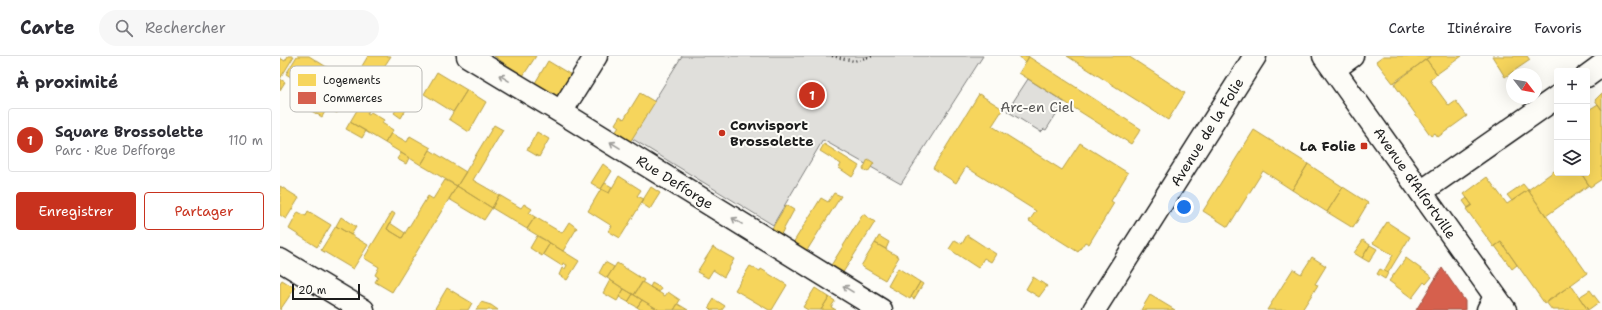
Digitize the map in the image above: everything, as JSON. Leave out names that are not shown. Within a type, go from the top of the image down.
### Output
[{"type":"street","name":"Rue Defforge","points":[[468,56],[881,310]]},
{"type":"street","points":[[561,112],[596,56]]},
{"type":"street","name":"Avenue de la Folie","points":[[1094,310],[1255,56]]},
{"type":"street","points":[[1329,63],[1352,56]]},
{"type":"street","name":"Avenue d'Alfortville","points":[[1329,63],[1421,192],[1496,306]]},
{"type":"street","points":[[1590,74],[1602,65]]},
{"type":"street","points":[[1421,192],[1554,99]]},
{"type":"street","points":[[280,260],[363,310]]},
{"type":"path","points":[[832,56],[854,61],[873,56]]},
{"type":"green space","points":[[682,56],[983,56],[901,184],[823,140],[773,225],[631,138]]},
{"type":"green space","name":"Arc-en Ciel","points":[[1028,79],[1064,102],[1046,130],[1044,129],[1041,132],[1007,111]]},
{"type":"building: Logements","points":[[288,56],[294,56],[280,79],[280,58],[285,61]]},
{"type":"building: Logements","points":[[297,56],[309,56],[325,66],[291,66]]},
{"type":"building: Logements","points":[[368,56],[391,56],[384,66],[362,66]]},
{"type":"building: Logements","points":[[494,56],[536,56],[523,76]]},
{"type":"building: Logements","points":[[1019,56],[1029,56],[1025,63]]},
{"type":"building: Logements","points":[[1067,56],[1128,56],[1185,93],[1168,120]]},
{"type":"building: Logements","points":[[1383,56],[1431,56],[1393,83],[1376,61]]},
{"type":"building: Logements","points":[[1431,56],[1462,56],[1437,74],[1426,59]]},
{"type":"building: Logements","points":[[1492,56],[1527,56],[1530,60],[1518,68],[1506,68],[1505,77]]},
{"type":"building: Logements","points":[[1029,57],[1141,129],[1131,144],[1019,73]]},
{"type":"building: Logements","points":[[1426,59],[1437,74],[1430,80],[1449,106],[1456,101],[1467,116],[1438,137],[1435,133],[1431,136],[1394,84]]},
{"type":"building: Logements","points":[[548,61],[573,76],[560,98],[535,83]]},
{"type":"building: Logements","points":[[290,67],[290,76],[286,74]]},
{"type":"building: Logements","points":[[437,72],[467,90],[453,112],[424,94]]},
{"type":"building: Logements","points":[[280,79],[285,82],[280,90]]},
{"type":"building: Logements","points":[[467,90],[486,102],[469,132],[449,119]]},
{"type":"building: Logements","points":[[640,93],[655,102],[630,142],[615,133],[619,127],[615,124],[620,116],[624,119]]},
{"type":"building: Logements","points":[[1602,93],[1602,110],[1595,100]]},
{"type":"building: Logements","points":[[979,94],[1003,109],[992,126],[1062,170],[1080,143],[1128,173],[1111,201],[1114,203],[1089,244],[1085,242],[1078,252],[1029,221],[1036,211],[966,167],[956,183],[933,168]]},
{"type":"building: Logements","points":[[1598,104],[1602,110],[1602,179],[1590,187],[1583,176],[1590,176],[1590,109]]},
{"type":"building: Logements","points":[[313,112],[325,112],[322,117]]},
{"type":"building: Logements","points":[[356,112],[368,112],[367,114],[369,115],[371,112],[384,120],[382,123],[393,130],[385,143],[350,122]]},
{"type":"building: Logements","points":[[395,112],[405,112],[401,118]]},
{"type":"building: Logements","points":[[350,122],[366,131],[362,138],[346,129]]},
{"type":"building: Logements","points":[[494,125],[503,130],[473,180],[499,195],[492,208],[457,186]]},
{"type":"building: Logements","points":[[1254,130],[1308,164],[1292,190],[1263,171],[1228,227],[1203,211]]},
{"type":"building: Logements","points":[[537,132],[549,139],[539,157],[527,150]]},
{"type":"building: Logements","points":[[391,133],[407,142],[410,136],[431,148],[421,165],[385,143]]},
{"type":"building: Logements","points":[[824,144],[859,166],[852,177],[839,168],[841,164],[820,151]]},
{"type":"building: Logements","points":[[430,150],[466,172],[457,186],[421,165]]},
{"type":"building: Logements","points":[[401,153],[409,158],[406,164],[397,159]]},
{"type":"building: Logements","points":[[868,159],[874,163],[868,172],[863,169]]},
{"type":"building: Logements","points":[[603,164],[612,171],[601,189],[591,183]]},
{"type":"building: Logements","points":[[1308,164],[1343,187],[1327,212],[1292,190]]},
{"type":"building: Logements","points":[[1554,171],[1554,176],[1583,176],[1589,185],[1546,216],[1528,190]]},
{"type":"building: Logements","points":[[619,176],[641,190],[637,196],[644,199],[620,238],[608,231],[612,226],[588,211],[601,189],[609,193]]},
{"type":"building: Logements","points":[[1487,177],[1507,204],[1528,190],[1587,273],[1545,304],[1501,242],[1494,247],[1466,209],[1472,205],[1464,194]]},
{"type":"building: Logements","points":[[445,180],[457,186],[392,292],[375,282],[378,277],[375,275],[379,267],[364,258],[392,212],[395,214],[387,229],[402,238],[428,196],[433,199]]},
{"type":"building: Logements","points":[[605,183],[612,187],[609,193],[601,189]]},
{"type":"building: Logements","points":[[1523,184],[1528,190],[1512,201],[1507,195]]},
{"type":"building: Logements","points":[[280,186],[299,198],[286,219],[280,215]]},
{"type":"building: Logements","points":[[457,186],[492,208],[484,220],[449,199]]},
{"type":"building: Logements","points":[[651,187],[660,193],[650,209],[641,203]]},
{"type":"building: Logements","points":[[1343,187],[1368,203],[1353,228],[1327,212]]},
{"type":"building: Logements","points":[[834,193],[841,196],[806,252],[793,243],[821,198],[828,202]]},
{"type":"building: Logements","points":[[499,195],[521,208],[524,204],[532,209],[529,213],[535,217],[527,229],[492,208]]},
{"type":"building: Logements","points":[[1467,198],[1472,205],[1468,208],[1463,201]]},
{"type":"building: Logements","points":[[786,205],[794,210],[780,236],[771,230]]},
{"type":"building: Logements","points":[[308,211],[331,225],[317,247],[289,229],[298,212],[306,216]]},
{"type":"building: Logements","points":[[863,214],[875,222],[842,274],[830,267]]},
{"type":"building: Logements","points":[[341,217],[356,227],[351,235],[336,226]]},
{"type":"building: Logements","points":[[535,217],[562,233],[569,222],[577,228],[563,251],[527,229]]},
{"type":"building: Logements","points":[[1387,222],[1410,237],[1388,273],[1384,271],[1393,255],[1373,243]]},
{"type":"building: Logements","points":[[390,223],[405,233],[402,238],[387,229]]},
{"type":"building: Logements","points":[[336,226],[368,245],[353,269],[321,250]]},
{"type":"building: Logements","points":[[967,235],[996,254],[991,262],[984,258],[978,268],[949,249],[955,240],[962,244]]},
{"type":"building: Logements","points":[[537,236],[550,243],[542,256],[530,248]]},
{"type":"building: Logements","points":[[879,236],[889,242],[886,249],[875,243]]},
{"type":"building: Logements","points":[[1363,240],[1370,245],[1362,258],[1354,253]]},
{"type":"building: Logements","points":[[1501,242],[1517,265],[1512,269],[1495,246]]},
{"type":"building: Logements","points":[[550,243],[579,261],[567,280],[559,275],[562,268],[565,269],[567,265],[563,263],[562,266],[543,254]]},
{"type":"building: Logements","points":[[875,243],[899,257],[885,280],[861,266]]},
{"type":"building: Logements","points":[[1370,245],[1377,249],[1369,262],[1362,258]]},
{"type":"building: Logements","points":[[713,247],[734,259],[724,277],[713,270],[708,278],[697,272]]},
{"type":"building: Logements","points":[[1312,257],[1326,266],[1315,284],[1318,285],[1302,310],[1267,310],[1293,269],[1301,274]]},
{"type":"building: Logements","points":[[1406,258],[1432,277],[1426,284],[1424,282],[1412,298],[1389,281]]},
{"type":"building: Logements","points":[[605,262],[614,267],[607,278],[599,273]]},
{"type":"building: Logements","points":[[617,263],[644,280],[634,295],[607,278]]},
{"type":"building: Logements","points":[[750,266],[760,271],[761,269],[787,285],[772,310],[769,310],[735,290]]},
{"type":"building: Logements","points":[[898,268],[920,282],[910,299],[888,286]]},
{"type":"building: Logements","points":[[1380,269],[1388,273],[1385,279],[1377,274]]},
{"type":"building: Logements","points":[[1033,277],[1047,286],[1039,297],[1026,289]]},
{"type":"building: Logements","points":[[282,280],[295,288],[280,310],[280,283]]},
{"type":"building: Logements","points":[[610,280],[624,289],[617,301],[603,293]]},
{"type":"building: Logements","points":[[642,282],[665,296],[668,292],[680,300],[674,310],[659,310],[634,295]]},
{"type":"building: Logements","points":[[920,282],[923,284],[914,299],[911,297]]},
{"type":"building: Logements","points":[[652,283],[661,288],[659,292],[650,287]]},
{"type":"building: Logements","points":[[1571,285],[1588,310],[1552,310],[1546,302]]},
{"type":"building: Logements","points":[[447,288],[472,303],[468,310],[434,310]]},
{"type":"building: Logements","points":[[815,288],[829,297],[821,310],[808,310],[803,307]]},
{"type":"building: Logements","points":[[624,289],[633,294],[628,302],[619,297]]},
{"type":"building: Logements","points":[[1590,290],[1599,302],[1588,310],[1579,297]]},
{"type":"building: Logements","points":[[633,294],[642,300],[637,307],[628,302]]},
{"type":"building: Logements","points":[[1150,295],[1175,310],[1141,310]]},
{"type":"building: Logements","points":[[829,297],[835,301],[831,307],[836,310],[821,310]]},
{"type":"building: Logements","points":[[714,299],[725,306],[722,310],[712,310],[709,307]]},
{"type":"building: Logements","points":[[642,300],[659,310],[641,310],[637,307]]},
{"type":"building: Logements","points":[[481,302],[491,305],[498,310],[476,310]]},
{"type":"building: Logements","points":[[678,304],[688,310],[674,310]]},
{"type":"building: Commerces","points":[[1442,268],[1465,301],[1465,310],[1416,310]]},
{"type":"place","name":"Square Brossolette","points":[[812,95]]},
{"type":"place","name":"Convisport Brossolette","points":[[722,133]]},
{"type":"place","name":"La Folie","points":[[1364,146]]}]
